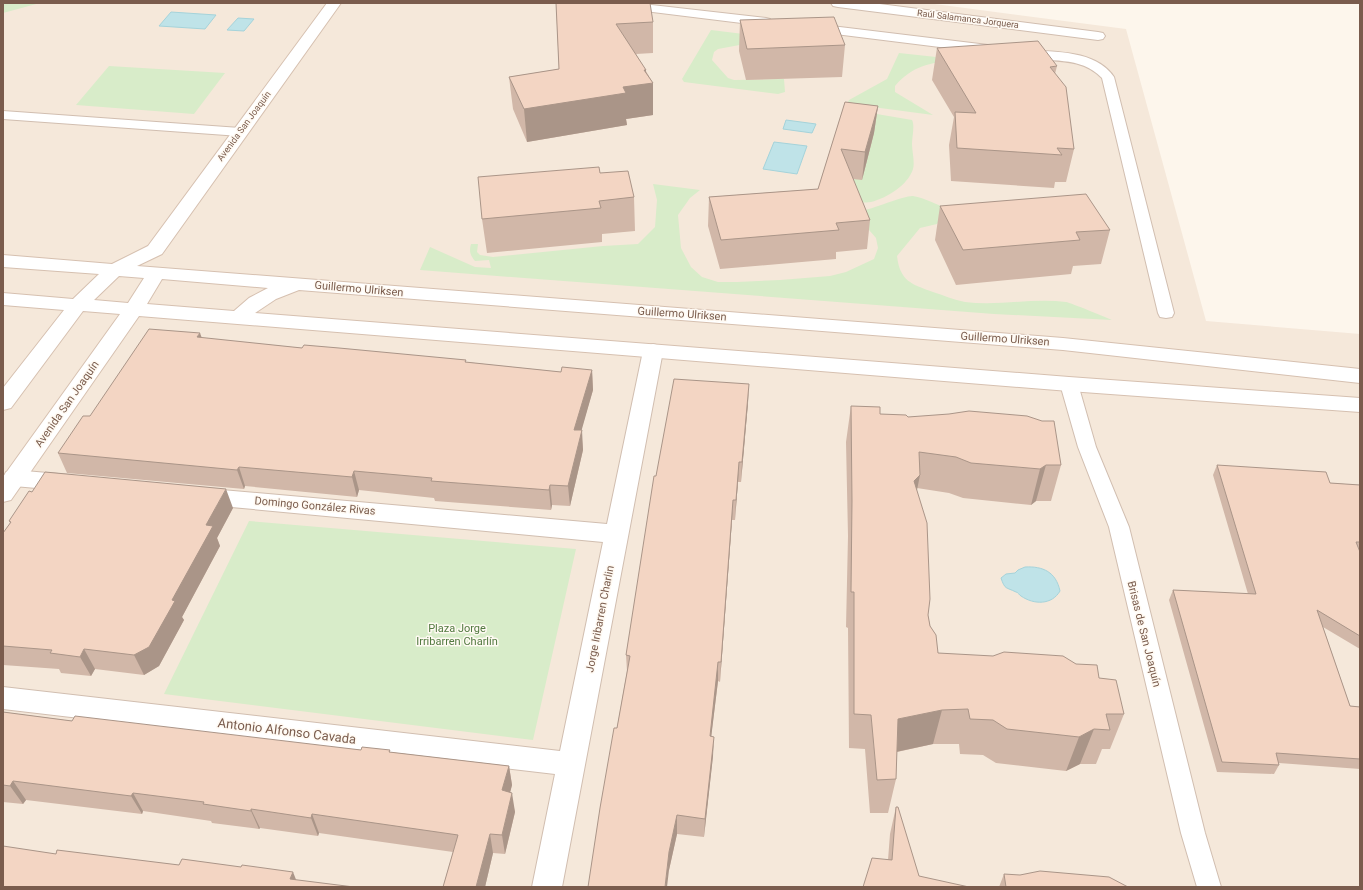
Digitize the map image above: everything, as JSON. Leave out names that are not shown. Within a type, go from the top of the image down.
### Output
[{"type":"street","name":"Avenida San Joaquín","points":[[155,250],[334,3]]},
{"type":"street","name":"Raúl Salamanca Jorquera","points":[[838,3],[1098,36]]},
{"type":"street","points":[[3,403],[78,305],[114,270],[155,250],[156,273]]},
{"type":"street","name":"Guillermo Ulriksen","points":[[3,261],[1063,344],[1360,376]]},
{"type":"street","name":"Avenida San Joaquín","points":[[8,486],[134,309],[156,273]]},
{"type":"street","points":[[239,318],[255,302],[269,294],[302,284]]},
{"type":"street","points":[[3,299],[1069,384],[1360,405]]},
{"type":"street","name":"Jorge Iribarren Charlin","points":[[547,887],[652,351]]},
{"type":"street","points":[[8,486],[93,486]]},
{"type":"street","name":"Domingo González Rivas","points":[[179,494],[616,534]]},
{"type":"street","name":"Antonio Alfonso Cavada","points":[[3,698],[571,764]]},
{"type":"lane","points":[[604,3],[778,24]]},
{"type":"lane","points":[[801,27],[999,50]]},
{"type":"lane","points":[[1015,52],[1080,60],[1098,67],[1108,77],[1166,312]]},
{"type":"lane","points":[[3,115],[240,132]]},
{"type":"lane","name":"Brisas de San Joaquín","points":[[1069,384],[1087,447],[1119,528],[1192,833],[1208,887]]},
{"type":"shaded area","points":[[3,3],[927,3],[1126,29],[1206,321],[1360,334],[1360,887],[3,887]]},
{"type":"green space","points":[[3,3],[40,3],[3,13]]},
{"type":"green space","points":[[711,30],[777,38],[718,49],[714,52],[712,60],[728,78],[734,80],[784,79],[785,92],[778,94],[684,82],[682,79]]},
{"type":"green space","points":[[899,53],[955,59],[922,66],[908,74],[895,86],[895,92],[933,115],[850,104],[848,102],[849,100],[887,79]]},
{"type":"green space","points":[[109,66],[225,73],[194,114],[76,105]]},
{"type":"green space","points":[[865,112],[912,120],[914,166],[907,180],[890,194],[871,202],[856,202],[829,175]]},
{"type":"green space","points":[[653,184],[700,190],[690,198],[678,215],[681,248],[691,267],[702,277],[718,282],[780,280],[830,276],[846,272],[874,259],[878,248],[876,238],[863,223],[861,211],[913,196],[949,209],[937,224],[920,228],[897,256],[901,271],[913,284],[965,302],[1066,302],[1112,320],[994,314],[420,270],[430,247],[475,267],[491,268],[489,260],[475,261],[470,253],[471,244],[478,244],[477,252],[480,255],[493,257],[638,244],[655,227],[657,200]]},
{"type":"green space","name":"Plaza Jorge Irribarren Charlín","points":[[249,521],[576,549],[533,740],[164,694]]},
{"type":"water","points":[[171,12],[216,15],[205,29],[159,26]]},
{"type":"water","points":[[238,18],[254,19],[244,31],[227,30]]},
{"type":"water","points":[[786,120],[816,124],[812,133],[783,129]]},
{"type":"water","points":[[774,142],[807,146],[797,174],[763,169]]},
{"type":"water","points":[[1025,567],[1043,569],[1052,575],[1058,584],[1060,591],[1057,596],[1048,601],[1037,602],[1026,599],[1020,596],[1017,592],[1008,589],[1004,585],[1001,578],[1006,574],[1015,573]]},
{"type":"building","points":[[556,3],[650,3],[653,22],[616,24],[653,83],[623,87],[626,93],[524,109],[509,77],[559,69]]},
{"type":"building","points":[[834,17],[845,45],[747,49],[740,20]]},
{"type":"building","points":[[1038,41],[1057,66],[1050,67],[1066,87],[1074,149],[1057,148],[1062,155],[957,148],[955,112],[976,113],[937,48]]},
{"type":"building","points":[[845,102],[878,106],[865,152],[841,149],[870,220],[836,223],[839,230],[721,240],[709,197],[818,189]]},
{"type":"building","points":[[599,167],[600,173],[628,171],[634,197],[599,201],[601,208],[482,219],[478,177]]},
{"type":"building","points":[[1086,194],[1110,230],[1076,232],[1080,240],[963,250],[940,206]]},
{"type":"building","points":[[149,329],[200,333],[197,337],[302,348],[304,345],[339,348],[466,360],[465,362],[561,372],[562,367],[592,370],[574,430],[582,430],[568,486],[550,485],[549,490],[431,481],[432,478],[354,471],[352,477],[239,467],[237,470],[58,453],[83,416],[90,416]]},
{"type":"building","points":[[674,379],[749,384],[742,462],[739,462],[736,500],[733,500],[721,662],[718,662],[710,736],[714,737],[705,819],[677,815],[669,852],[665,887],[588,887],[614,728],[617,728],[630,656],[626,655],[654,476],[656,476]]},
{"type":"building","points":[[851,406],[880,407],[880,414],[906,415],[908,417],[969,411],[1027,416],[1042,421],[1054,421],[1061,465],[1046,465],[1040,469],[971,463],[956,457],[919,452],[920,475],[914,481],[927,523],[930,599],[928,615],[930,626],[936,635],[938,653],[993,656],[1004,652],[1063,656],[1076,664],[1097,665],[1099,678],[1116,680],[1124,714],[1106,714],[1110,730],[1094,729],[1079,737],[1007,729],[993,720],[970,719],[968,709],[942,710],[898,719],[896,779],[877,780],[871,715],[854,714],[854,592],[851,592]]},
{"type":"building","points":[[1217,465],[1326,472],[1330,483],[1360,485],[1360,542],[1356,542],[1360,552],[1360,636],[1317,610],[1350,706],[1360,707],[1360,759],[1276,753],[1279,765],[1222,762],[1173,590],[1256,594]]},
{"type":"building","points":[[45,472],[226,489],[206,525],[213,526],[172,600],[175,601],[149,647],[134,655],[84,649],[80,657],[50,653],[52,650],[3,646],[3,533],[11,522],[9,521],[29,491],[32,492]]},
{"type":"building","points":[[3,712],[72,721],[75,716],[361,750],[362,747],[390,750],[389,752],[509,766],[502,790],[512,793],[502,835],[490,834],[476,887],[443,887],[458,835],[312,814],[311,818],[251,809],[251,811],[203,804],[204,802],[133,793],[131,796],[13,781],[10,786],[3,785]]},
{"type":"building","points":[[896,807],[898,807],[919,876],[969,887],[863,887],[872,858],[892,860]]},
{"type":"building","points":[[3,846],[56,854],[57,850],[179,865],[182,859],[241,867],[242,865],[293,872],[290,879],[354,887],[3,887]]},
{"type":"building","points":[[1040,871],[1109,877],[1128,887],[1006,887],[1004,874],[1020,875]]}]
